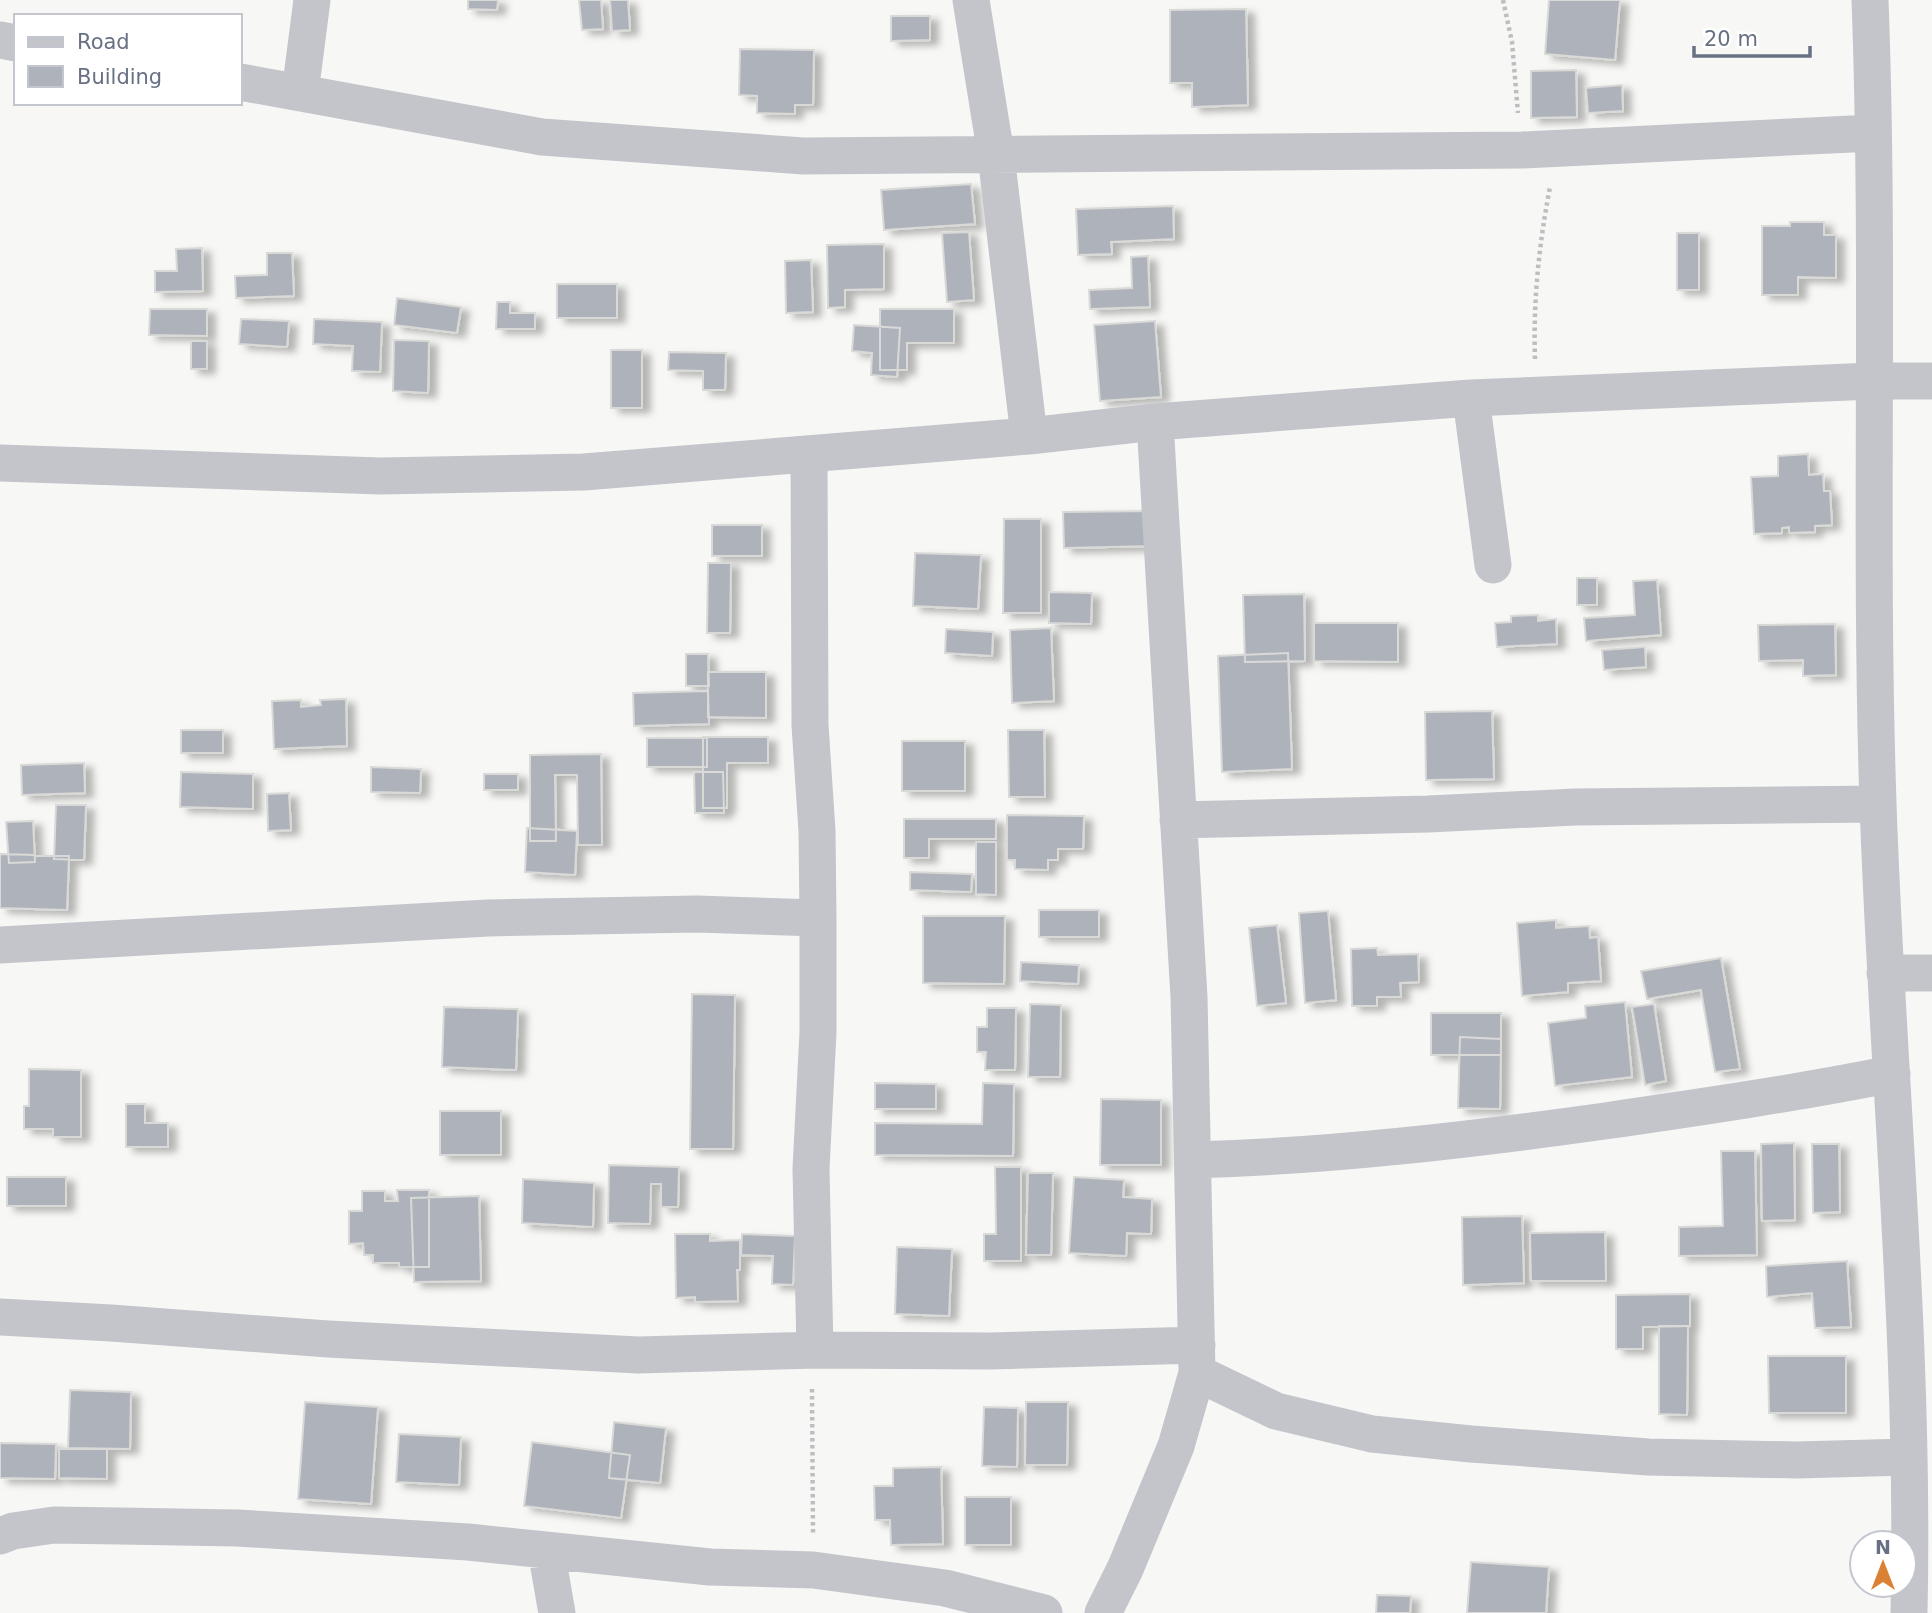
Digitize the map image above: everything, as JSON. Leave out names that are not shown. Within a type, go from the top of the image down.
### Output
[{"type":"street","points":[[300,93],[312,0]]},
{"type":"street","points":[[971,0],[996,155],[1029,436]]},
{"type":"street","points":[[1877,1],[1873,133],[1873,381],[1878,804],[1892,1074],[1920,1373],[1908,1457],[1909,1613]]},
{"type":"street","points":[[242,82],[542,137],[803,156],[1539,149],[1873,133]]},
{"type":"street","points":[[0,463],[381,475],[584,472],[1029,436],[1155,422],[1471,398],[1873,381],[1932,382]]},
{"type":"street","points":[[1471,398],[1493,565]]},
{"type":"street","points":[[1103,1613],[1125,1569],[1175,1446],[1197,1359],[1189,997],[1155,422]]},
{"type":"street","points":[[809,454],[810,725],[817,831],[818,918],[818,1032],[811,1169],[815,1350]]},
{"type":"street","points":[[1178,820],[1428,814],[1576,807],[1878,804]]},
{"type":"street","points":[[0,945],[488,918],[697,914],[818,918]]},
{"type":"street","points":[[1885,973],[1932,973]]},
{"type":"street","points":[[1194,1160],[1289,1157],[1440,1143],[1802,1091],[1892,1074]]},
{"type":"street","points":[[0,1317],[638,1355],[815,1350],[989,1351],[1197,1359],[1276,1411],[1372,1434],[1648,1457],[1797,1460],[1908,1457]]},
{"type":"street","points":[[0,1536],[13,1531],[54,1525],[237,1528],[455,1541],[710,1567],[813,1570],[945,1588],[1044,1613]]},
{"type":"street","points":[[547,1550],[557,1613]]},
{"type":"path","points":[[1503,0],[1539,149],[1533,312],[1536,395]]},
{"type":"path","points":[[813,1570],[811,1413],[815,1350]]},
{"type":"building","points":[[468,0],[498,0],[497,10],[468,9]]},
{"type":"building","points":[[579,0],[601,0],[603,29],[582,30]]},
{"type":"building","points":[[610,0],[628,0],[630,30],[612,31]]},
{"type":"building","points":[[1549,0],[1620,0],[1615,60],[1545,54]]},
{"type":"building","points":[[1246,9],[1248,105],[1192,107],[1192,83],[1170,83],[1170,10]]},
{"type":"building","points":[[891,16],[930,16],[930,40],[891,41]]},
{"type":"building","points":[[740,49],[814,50],[813,105],[795,105],[795,114],[757,113],[757,96],[739,95]]},
{"type":"building","points":[[1576,70],[1577,117],[1531,118],[1531,71]]},
{"type":"building","points":[[1622,85],[1623,111],[1588,113],[1586,88]]},
{"type":"building","points":[[971,184],[975,224],[884,230],[881,190]]},
{"type":"building","points":[[1173,206],[1174,239],[1111,242],[1112,254],[1078,255],[1076,209]]},
{"type":"building","points":[[1790,222],[1824,222],[1824,235],[1836,235],[1836,278],[1798,277],[1798,295],[1762,295],[1762,226],[1790,226]]},
{"type":"building","points":[[969,232],[974,300],[947,302],[942,233]]},
{"type":"building","points":[[1677,233],[1699,233],[1699,290],[1677,290]]},
{"type":"building","points":[[884,244],[884,289],[845,290],[845,307],[828,308],[827,245]]},
{"type":"building","points":[[202,248],[203,291],[155,292],[155,271],[177,271],[176,249]]},
{"type":"building","points":[[267,253],[292,253],[294,296],[236,298],[235,276],[267,275]]},
{"type":"building","points":[[1148,256],[1150,307],[1090,309],[1089,290],[1132,288],[1131,257]]},
{"type":"building","points":[[811,260],[813,312],[786,313],[785,261]]},
{"type":"building","points":[[557,284],[617,284],[617,318],[557,318]]},
{"type":"building","points":[[397,298],[461,307],[457,333],[394,325]]},
{"type":"building","points":[[497,302],[510,302],[510,313],[535,313],[535,329],[496,329]]},
{"type":"building","points":[[150,309],[207,309],[207,336],[149,335]]},
{"type":"building","points":[[880,309],[954,309],[954,343],[907,343],[907,370],[880,370]]},
{"type":"building","points":[[241,319],[289,321],[287,347],[239,344]]},
{"type":"building","points":[[314,319],[382,322],[380,372],[352,371],[353,346],[313,344]]},
{"type":"building","points":[[1155,321],[1161,397],[1100,401],[1094,325]]},
{"type":"building","points":[[854,325],[900,328],[897,377],[871,375],[872,353],[852,351]]},
{"type":"building","points":[[394,340],[429,341],[428,393],[393,391]]},
{"type":"building","points":[[191,341],[207,341],[207,369],[191,369]]},
{"type":"building","points":[[611,350],[642,350],[642,408],[611,408]]},
{"type":"building","points":[[669,352],[726,353],[725,390],[703,390],[703,371],[668,370]]},
{"type":"building","points":[[1808,454],[1809,475],[1823,474],[1824,491],[1830,491],[1832,525],[1815,526],[1815,532],[1789,533],[1789,527],[1782,528],[1782,533],[1754,534],[1751,477],[1778,476],[1778,456]]},
{"type":"building","points":[[1153,511],[1153,546],[1064,548],[1063,512]]},
{"type":"building","points":[[1004,519],[1041,519],[1041,613],[1003,613]]},
{"type":"building","points":[[712,525],[762,525],[762,556],[712,556]]},
{"type":"building","points":[[915,553],[981,555],[978,609],[913,606]]},
{"type":"building","points":[[708,563],[731,563],[730,633],[707,633]]},
{"type":"building","points":[[1577,578],[1597,578],[1597,605],[1577,605]]},
{"type":"building","points":[[1657,580],[1661,635],[1586,641],[1584,618],[1635,615],[1633,581]]},
{"type":"building","points":[[1049,592],[1092,593],[1091,624],[1049,623]]},
{"type":"building","points":[[1304,594],[1305,661],[1245,662],[1243,595]]},
{"type":"building","points":[[1538,615],[1538,621],[1556,619],[1557,644],[1497,647],[1495,623],[1511,622],[1511,616]]},
{"type":"building","points":[[1314,623],[1398,623],[1398,662],[1314,661]]},
{"type":"building","points":[[1835,624],[1836,675],[1803,676],[1803,660],[1759,661],[1758,625]]},
{"type":"building","points":[[1051,628],[1054,701],[1012,703],[1010,630]]},
{"type":"building","points":[[946,629],[993,632],[992,656],[945,653]]},
{"type":"building","points":[[1645,647],[1646,667],[1604,670],[1602,650]]},
{"type":"building","points":[[1288,653],[1292,769],[1222,772],[1218,656]]},
{"type":"building","points":[[686,654],[708,654],[709,686],[686,686]]},
{"type":"building","points":[[708,672],[766,672],[766,718],[708,717]]},
{"type":"building","points":[[708,691],[709,724],[634,726],[633,693]]},
{"type":"building","points":[[346,699],[347,746],[274,749],[272,701],[301,700],[301,707],[321,705],[320,700]]},
{"type":"building","points":[[1492,711],[1494,779],[1426,780],[1425,712]]},
{"type":"building","points":[[181,730],[223,730],[223,753],[181,753]]},
{"type":"building","points":[[1008,730],[1044,730],[1045,797],[1009,797]]},
{"type":"building","points":[[703,737],[768,737],[768,763],[727,763],[727,808],[703,808]]},
{"type":"building","points":[[647,738],[707,738],[707,767],[647,767]]},
{"type":"building","points":[[902,741],[965,741],[965,791],[902,791]]},
{"type":"building","points":[[601,754],[602,845],[578,845],[577,775],[555,775],[556,841],[530,841],[530,755]]},
{"type":"building","points":[[84,763],[85,793],[22,795],[21,765]]},
{"type":"building","points":[[371,767],[421,769],[420,793],[371,792]]},
{"type":"building","points":[[181,772],[253,774],[253,809],[180,807]]},
{"type":"building","points":[[694,772],[723,772],[724,813],[695,813]]},
{"type":"building","points":[[484,774],[518,774],[518,790],[484,790]]},
{"type":"building","points":[[289,793],[291,830],[268,831],[267,794]]},
{"type":"building","points":[[56,805],[86,805],[84,860],[54,859]]},
{"type":"building","points":[[1007,815],[1084,816],[1083,849],[1058,849],[1058,860],[1048,860],[1048,870],[1015,869],[1015,860],[1007,860]]},
{"type":"building","points":[[904,819],[996,819],[996,839],[929,839],[929,858],[904,858]]},
{"type":"building","points":[[33,821],[35,862],[9,863],[6,822]]},
{"type":"building","points":[[527,828],[577,831],[575,875],[525,872]]},
{"type":"building","points":[[976,842],[996,842],[996,895],[976,894]]},
{"type":"building","points":[[0,854],[69,856],[67,910],[0,908]]},
{"type":"building","points":[[910,872],[972,874],[971,892],[910,890]]},
{"type":"building","points":[[1039,910],[1099,910],[1099,937],[1039,937]]},
{"type":"building","points":[[1328,911],[1336,1000],[1305,1003],[1299,913]]},
{"type":"building","points":[[923,916],[1005,916],[1004,984],[923,983]]},
{"type":"building","points":[[1556,920],[1556,928],[1589,926],[1590,938],[1598,937],[1601,981],[1568,983],[1568,992],[1522,996],[1517,923]]},
{"type":"building","points":[[1277,925],[1286,1003],[1257,1006],[1249,928]]},
{"type":"building","points":[[1377,948],[1378,955],[1418,954],[1419,982],[1400,983],[1401,997],[1377,997],[1377,1006],[1352,1006],[1351,949]]},
{"type":"building","points":[[1721,958],[1740,1069],[1715,1072],[1701,990],[1647,999],[1641,971]]},
{"type":"building","points":[[1021,962],[1079,965],[1078,984],[1020,981]]},
{"type":"building","points":[[692,994],[735,995],[733,1149],[690,1149]]},
{"type":"building","points":[[1625,1002],[1632,1077],[1555,1086],[1548,1023],[1586,1018],[1585,1006]]},
{"type":"building","points":[[1030,1004],[1061,1005],[1060,1077],[1028,1077]]},
{"type":"building","points":[[1654,1004],[1666,1081],[1645,1085],[1632,1007]]},
{"type":"building","points":[[444,1007],[518,1009],[516,1070],[442,1067]]},
{"type":"building","points":[[987,1008],[1016,1008],[1015,1070],[985,1070],[986,1052],[977,1052],[977,1027],[987,1027]]},
{"type":"building","points":[[1431,1013],[1501,1013],[1501,1055],[1431,1055]]},
{"type":"building","points":[[1460,1037],[1501,1039],[1500,1109],[1458,1108]]},
{"type":"building","points":[[29,1069],[81,1070],[81,1137],[53,1137],[53,1129],[24,1129],[24,1106],[29,1106]]},
{"type":"building","points":[[875,1083],[936,1084],[936,1109],[875,1109]]},
{"type":"building","points":[[983,1083],[1014,1084],[1013,1156],[875,1155],[875,1123],[982,1124]]},
{"type":"building","points":[[1101,1099],[1161,1100],[1161,1165],[1100,1165]]},
{"type":"building","points":[[126,1104],[145,1104],[145,1123],[168,1123],[168,1147],[126,1147]]},
{"type":"building","points":[[440,1111],[501,1111],[501,1155],[440,1155]]},
{"type":"building","points":[[1794,1143],[1795,1220],[1762,1221],[1761,1144]]},
{"type":"building","points":[[1812,1144],[1839,1144],[1840,1212],[1813,1213]]},
{"type":"building","points":[[1721,1151],[1755,1151],[1757,1255],[1679,1256],[1679,1227],[1723,1226]]},
{"type":"building","points":[[609,1165],[679,1167],[678,1207],[661,1207],[661,1184],[651,1184],[650,1224],[608,1223]]},
{"type":"building","points":[[995,1167],[1021,1167],[1021,1261],[984,1261],[984,1234],[996,1234]]},
{"type":"building","points":[[1028,1173],[1053,1173],[1051,1255],[1026,1255]]},
{"type":"building","points":[[7,1177],[66,1177],[66,1206],[7,1206]]},
{"type":"building","points":[[1074,1177],[1124,1180],[1123,1197],[1152,1199],[1151,1234],[1127,1233],[1126,1256],[1069,1253]]},
{"type":"building","points":[[523,1179],[594,1183],[593,1227],[522,1223]]},
{"type":"building","points":[[397,1190],[429,1190],[429,1267],[399,1267],[399,1263],[373,1263],[373,1255],[364,1255],[363,1243],[349,1244],[349,1211],[362,1211],[362,1191],[385,1191],[385,1201],[398,1201]]},
{"type":"building","points":[[479,1196],[481,1281],[414,1282],[411,1198]]},
{"type":"building","points":[[1522,1216],[1524,1283],[1463,1285],[1462,1217]]},
{"type":"building","points":[[1605,1232],[1606,1281],[1531,1281],[1530,1233]]},
{"type":"building","points":[[675,1234],[710,1234],[710,1241],[740,1240],[738,1301],[695,1302],[695,1297],[676,1298]]},
{"type":"building","points":[[742,1234],[795,1236],[793,1285],[772,1284],[773,1256],[741,1255]]},
{"type":"building","points":[[897,1247],[952,1249],[949,1316],[895,1314]]},
{"type":"building","points":[[1847,1261],[1851,1327],[1815,1328],[1812,1293],[1767,1297],[1766,1266]]},
{"type":"building","points":[[1690,1294],[1690,1326],[1643,1327],[1643,1349],[1616,1349],[1616,1295]]},
{"type":"building","points":[[1659,1326],[1688,1326],[1687,1415],[1659,1414]]},
{"type":"building","points":[[1768,1356],[1846,1356],[1846,1413],[1769,1413]]},
{"type":"building","points":[[70,1390],[131,1392],[130,1449],[68,1448]]},
{"type":"building","points":[[305,1402],[378,1407],[371,1504],[298,1499]]},
{"type":"building","points":[[1026,1402],[1068,1402],[1067,1465],[1025,1465]]},
{"type":"building","points":[[984,1407],[1018,1408],[1017,1467],[982,1466]]},
{"type":"building","points":[[614,1422],[666,1428],[660,1483],[609,1478]]},
{"type":"building","points":[[399,1434],[461,1437],[459,1485],[396,1482]]},
{"type":"building","points":[[532,1442],[630,1455],[621,1518],[524,1506]]},
{"type":"building","points":[[0,1443],[56,1444],[55,1479],[0,1478]]},
{"type":"building","points":[[59,1449],[107,1449],[107,1479],[59,1478]]},
{"type":"building","points":[[941,1467],[943,1544],[891,1545],[890,1520],[875,1520],[874,1486],[893,1486],[893,1468]]},
{"type":"building","points":[[965,1497],[1011,1497],[1011,1545],[965,1545]]},
{"type":"building","points":[[1471,1562],[1549,1567],[1546,1613],[1467,1613]]},
{"type":"building","points":[[1377,1595],[1411,1596],[1410,1613],[1376,1613]]}]
